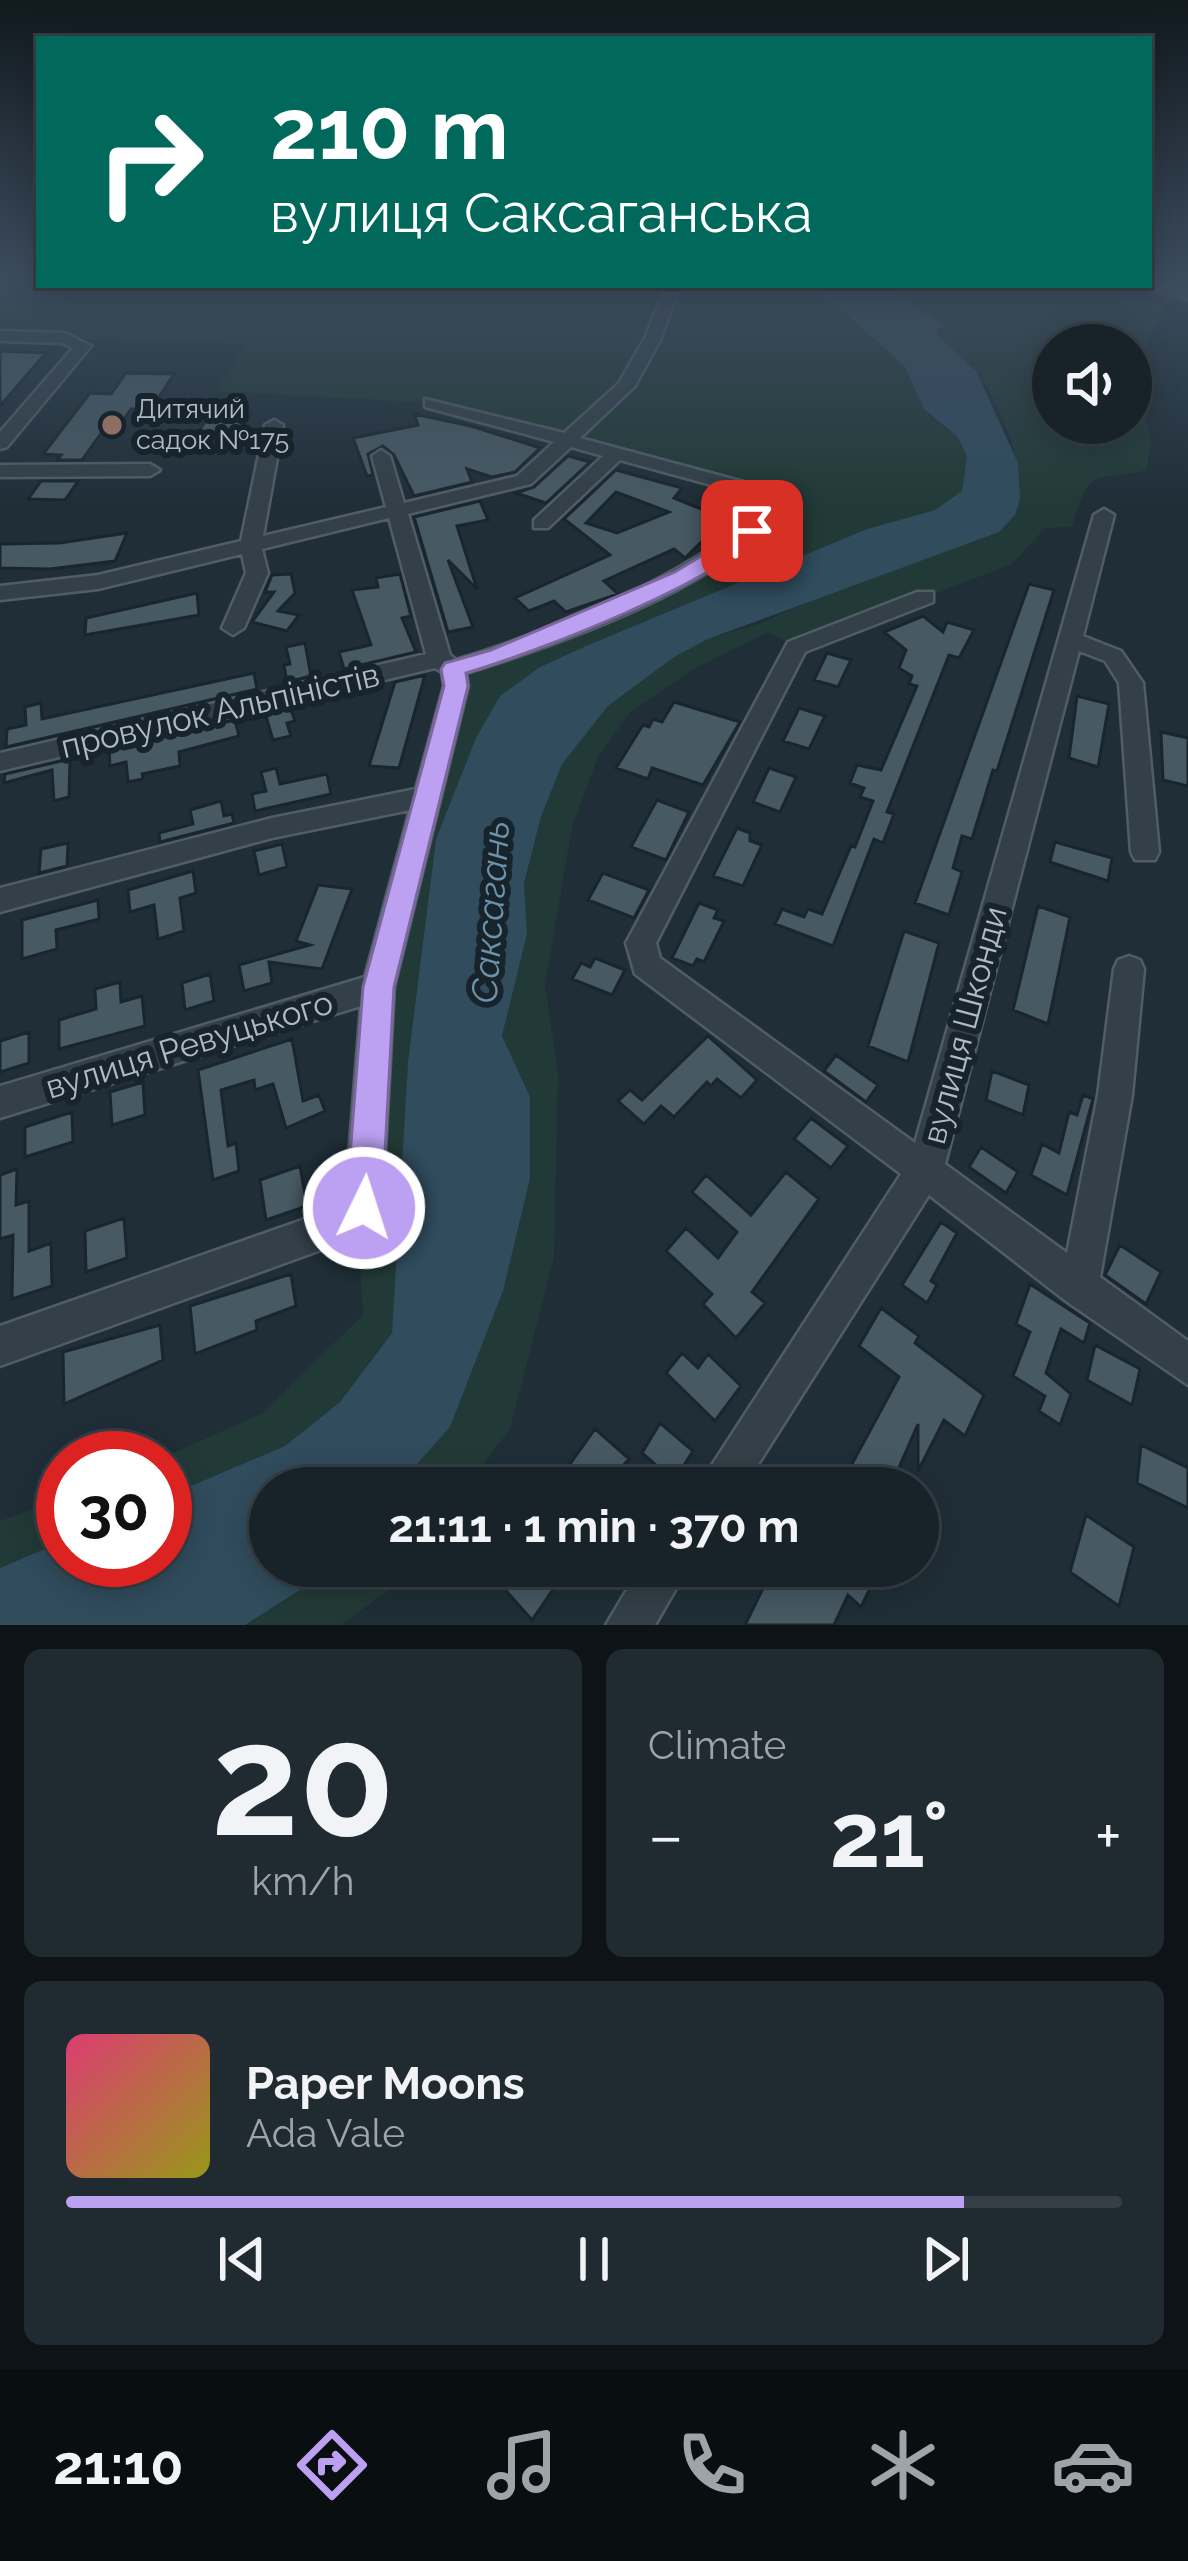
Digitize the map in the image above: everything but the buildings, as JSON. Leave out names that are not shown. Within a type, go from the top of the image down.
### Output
[{"type":"street","points":[[0,443],[67,352]]},
{"type":"street","points":[[0,593],[98,582],[524,480],[626,386],[645,352]]},
{"type":"street","points":[[431,403],[616,454]]},
{"type":"street","points":[[233,628],[257,573],[251,545],[274,424]]},
{"type":"street","points":[[541,524],[616,454]]},
{"type":"street","name":"провулок Альпіністів","points":[[0,763],[499,655],[683,577],[732,549],[772,514],[772,502],[759,492],[616,454]]},
{"type":"street","points":[[0,1346],[357,1219],[364,1208],[378,987],[456,686],[381,456]]},
{"type":"street","points":[[0,471],[150,470]]},
{"type":"street","name":"вулиця Шконди","points":[[732,1467],[926,1168],[1104,514]]},
{"type":"street","points":[[925,597],[796,647],[641,943],[640,954],[646,965],[1188,1365]]},
{"type":"street","points":[[1067,638],[1113,656],[1131,683],[1145,853]]},
{"type":"street","points":[[0,900],[272,828],[427,796]]},
{"type":"street","points":[[1079,1288],[1114,1095],[1129,969]]},
{"type":"street","name":"вулиця Ревуцького","points":[[0,1102],[378,987]]},
{"type":"street","points":[[629,1625],[654,1587]]},
{"type":"green space","points":[[240,352],[889,352],[904,365],[924,409],[958,437],[967,457],[968,476],[962,492],[935,510],[867,529],[540,667],[500,697],[436,839],[408,1062],[392,1333],[340,1402],[285,1446],[192,1486],[192,1445],[261,1414],[363,1315],[357,1219],[378,987],[453,669],[499,655],[732,549],[772,502],[431,403],[217,391]]},
{"type":"green space","points":[[954,352],[1032,352],[1032,444],[1151,444],[1147,470],[1096,480],[1084,493],[1072,527],[1045,528],[1012,564],[796,647],[768,632],[697,667],[630,712],[598,757],[572,827],[545,986],[558,1072],[554,1257],[510,1429],[481,1467],[415,1467],[450,1427],[503,1291],[512,1063],[502,1036],[527,934],[524,883],[541,817],[562,764],[608,706],[674,656],[1015,511],[1019,495],[1016,458],[994,400],[975,370]]},
{"type":"green space","points":[[36,1508],[36,1553],[0,1568],[0,1521]]},
{"type":"green space","points":[[305,1587],[390,1587],[341,1625],[245,1625]]},
{"type":"water","name":"Саксагань","points":[[889,352],[955,352],[976,371],[1018,463],[1020,499],[1015,515],[999,532],[708,639],[674,657],[608,706],[562,764],[541,817],[524,883],[527,934],[502,1036],[530,1097],[530,1178],[503,1291],[450,1427],[415,1467],[249,1467],[249,1587],[305,1587],[245,1625],[0,1625],[0,1568],[36,1553],[36,1587],[192,1587],[192,1486],[285,1446],[340,1402],[392,1333],[408,1062],[436,839],[476,738],[500,696],[540,667],[586,646],[867,529],[935,510],[962,491],[967,457],[958,437],[924,409],[904,365]]},
{"type":"place","name":"Дитячий садок №175","points":[[112,425]]},
{"type":"route","points":[[364,1208],[378,987],[456,686],[453,669],[499,655],[683,577],[732,549],[752,531]]}]
